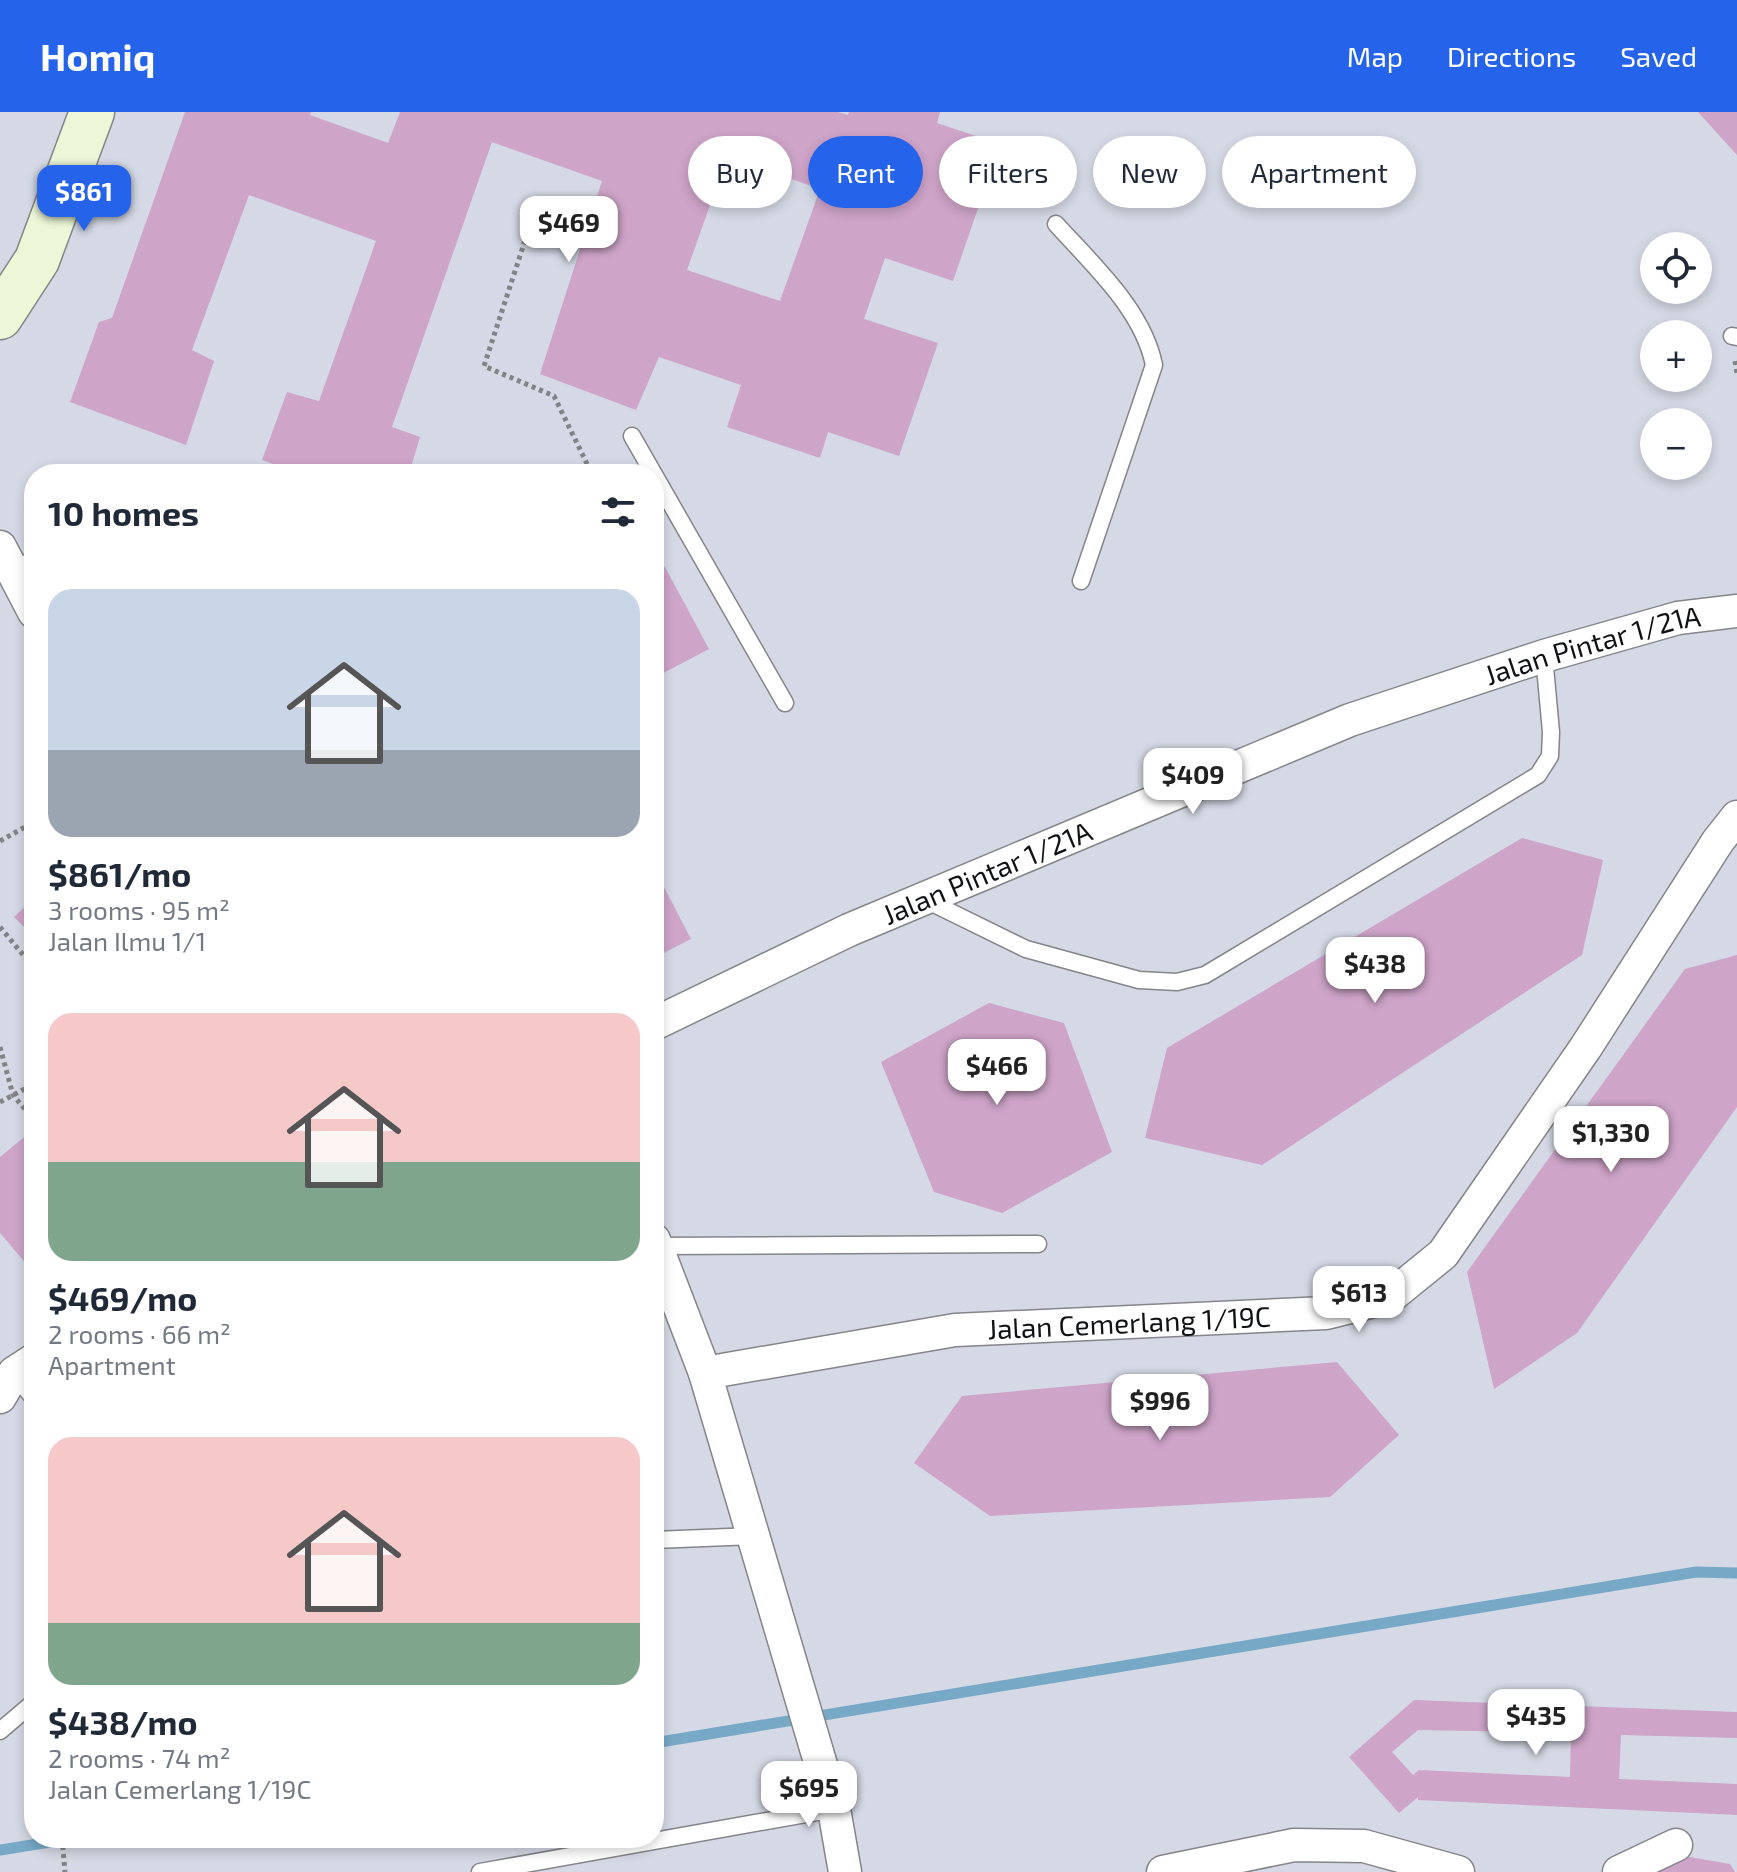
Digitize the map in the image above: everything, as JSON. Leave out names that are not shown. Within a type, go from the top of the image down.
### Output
[{"type":"street","points":[[0,317],[37,260],[92,112]]},
{"type":"street","points":[[16,559],[24,583]]},
{"type":"street","name":"Jalan Pintar 1/21A","points":[[664,1019],[849,930],[1350,720],[1544,656],[1678,618],[1737,611]]},
{"type":"street","name":"Jalan Cemerlang 1/19C","points":[[705,1373],[955,1330],[1326,1313],[1390,1297],[1443,1254],[1586,1047],[1718,841],[1737,817]]},
{"type":"street","points":[[664,1291],[669,1318],[705,1373],[834,1809],[845,1872]]},
{"type":"street","points":[[1163,1872],[1294,1845],[1364,1846],[1458,1872]]},
{"type":"street","points":[[1619,1872],[1676,1845]]},
{"type":"lane","points":[[1056,224],[1115,288],[1150,344],[1154,365],[1081,581]]},
{"type":"lane","points":[[632,436],[648,464]]},
{"type":"lane","points":[[664,492],[785,703]]},
{"type":"lane","points":[[923,898],[1026,949],[1139,980],[1177,982],[1205,975],[1538,775],[1550,756],[1551,732],[1544,656]]},
{"type":"lane","points":[[664,1243],[1038,1244]]},
{"type":"lane","points":[[664,1540],[754,1536]]},
{"type":"lane","points":[[0,1731],[24,1711]]},
{"type":"lane","points":[[664,1839],[834,1809]]},
{"type":"lane","points":[[480,1872],[615,1848]]},
{"type":"path","points":[[535,210],[484,366],[554,396],[587,464]]},
{"type":"path","points":[[0,841],[24,828]]},
{"type":"path","points":[[0,927],[24,956]]},
{"type":"path","points":[[0,1047],[13,1095],[24,1108]]},
{"type":"path","points":[[0,1102],[24,1089]]},
{"type":"path","points":[[63,1848],[65,1872]]},
{"type":"shaded area","points":[[0,112],[1737,112],[1737,1872],[0,1872]]},
{"type":"building","points":[[185,112],[311,112],[310,115],[388,143],[400,112],[838,112],[848,115],[849,112],[940,112],[937,123],[976,136],[939,136],[939,208],[978,208],[953,281],[885,258],[864,319],[938,343],[899,456],[828,432],[820,458],[727,427],[741,385],[659,357],[636,410],[540,374],[602,181],[492,142],[392,427],[420,437],[412,464],[273,464],[262,460],[287,392],[319,401],[376,241],[249,195],[192,350],[214,361],[186,445],[70,402],[99,322],[112,318]],"holes":[[[688,136],[792,136],[792,179],[808,185],[808,136],[923,136],[923,208],[813,208],[780,301],[687,270],[709,208],[688,208]]]},
{"type":"building","points":[[1698,112],[1737,112],[1737,155]]},
{"type":"building","points":[[664,565],[709,649],[664,673]]},
{"type":"building","points":[[1522,838],[1603,860],[1582,955],[1262,1165],[1145,1138],[1167,1048]]},
{"type":"building","points":[[664,887],[691,939],[664,953]]},
{"type":"building","points":[[24,908],[24,927],[14,917]]},
{"type":"building","points":[[1737,955],[1737,1107],[1577,1333],[1494,1389],[1467,1272],[1685,969]]},
{"type":"building","points":[[989,1003],[1064,1023],[1112,1152],[1002,1213],[934,1192],[881,1062]]},
{"type":"building","points":[[24,1137],[24,1261],[0,1233],[0,1157]]},
{"type":"building","points":[[1337,1362],[1399,1435],[1330,1497],[990,1516],[914,1463],[962,1396]]},
{"type":"building","points":[[1414,1700],[1737,1712],[1737,1738],[1621,1735],[1619,1779],[1737,1784],[1737,1815],[1418,1800],[1418,1797],[1399,1813],[1349,1757]],"holes":[[[1418,1730],[1571,1733],[1570,1777],[1419,1770],[1413,1775],[1392,1752]]]},
{"type":"building","points":[[1684,1856],[1730,1864],[1735,1872],[1659,1872]]},
{"type":"waterway","points":[[664,1741],[1696,1572],[1737,1573]]},
{"type":"waterway","points":[[0,1850],[24,1846]]}]
